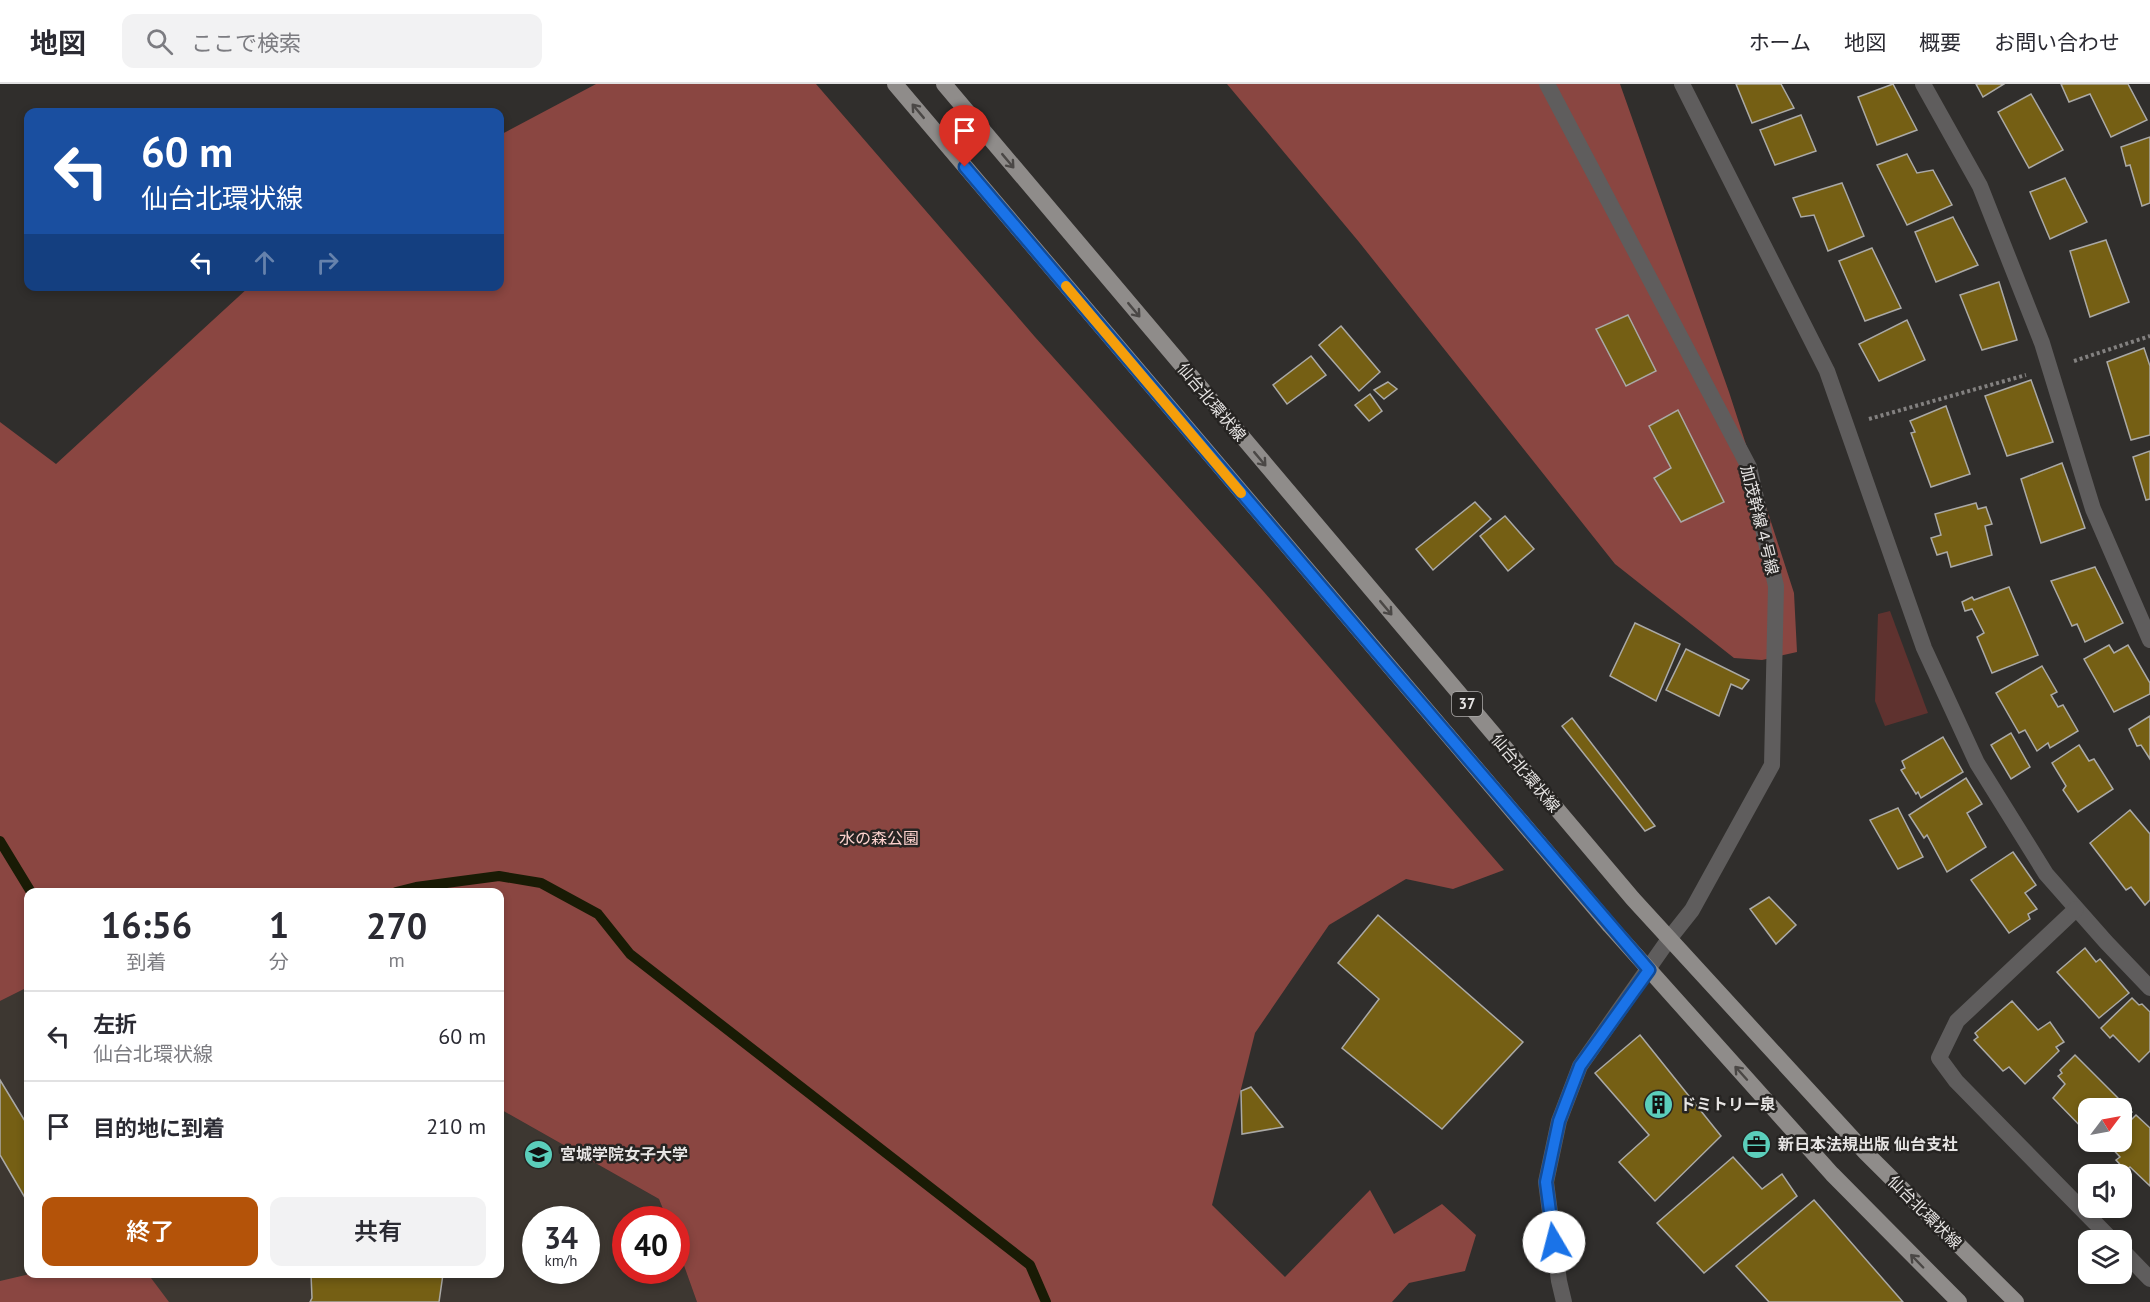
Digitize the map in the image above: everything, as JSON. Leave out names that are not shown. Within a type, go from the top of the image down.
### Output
[{"type":"main road","name":"37","points":[[896,84],[1297,559],[1649,970],[1832,1174],[1959,1302]]},
{"type":"main road","name":"仙台北環状線","points":[[944,84],[1625,890],[1866,1153],[2016,1302]]},
{"type":"street","name":"加茂幹線４号線","points":[[1547,84],[1749,467],[1776,586],[1772,765],[1692,910],[1580,1066],[1559,1121],[1546,1182],[1559,1281],[1564,1302]]},
{"type":"street","points":[[1682,84],[1827,371],[1924,648],[1977,763],[2046,874],[2150,988]]},
{"type":"street","points":[[1923,84],[1980,186],[2042,343],[2093,509],[2150,640]]},
{"type":"street","points":[[2076,909],[1957,1021],[1939,1058],[1956,1081],[2102,1230]]},
{"type":"street","points":[[2132,1261],[2150,1279]]},
{"type":"path","points":[[1846,426],[2050,368],[2150,336]]},
{"type":"shaded area","points":[[1890,611],[1928,713],[1885,726],[1875,701],[1878,614]]},
{"type":"shaded area","name":"宮城学院女子大学","points":[[24,989],[24,1278],[504,1278],[504,1111],[659,1199],[662,1206],[612,1206],[612,1284],[690,1282],[697,1302],[0,1302],[0,1001]]},
{"type":"green space","name":"水の森公園","points":[[596,84],[816,84],[1035,337],[1264,592],[1504,870],[1453,889],[1406,879],[1329,925],[1255,1033],[1212,1205],[1285,1277],[1370,1190],[1394,1234],[1442,1204],[1476,1235],[1465,1271],[1409,1283],[1392,1302],[697,1302],[690,1282],[690,1206],[662,1206],[659,1199],[504,1111],[504,888],[24,888],[24,989],[0,1001],[0,422],[56,464],[245,291],[504,291],[504,133]]},
{"type":"green space","points":[[1227,84],[1620,84],[1729,392],[1794,593],[1797,652],[1762,660],[1734,658],[1615,564],[1359,242]]},
{"type":"green space","points":[[24,1275],[24,1278],[151,1278],[169,1302],[0,1302],[0,1281]]},
{"type":"building","points":[[1736,84],[1781,84],[1794,108],[1752,123]]},
{"type":"building","points":[[1893,84],[1917,130],[1877,145],[1858,97]]},
{"type":"building","points":[[1976,84],[2004,84],[1983,97]]},
{"type":"building","points":[[2061,84],[2128,84],[2147,120],[2111,137],[2090,94],[2069,102]]},
{"type":"building","points":[[2031,94],[2063,150],[2029,168],[1998,112]]},
{"type":"building","points":[[1801,115],[1816,151],[1775,165],[1760,130]]},
{"type":"building","points":[[2150,137],[2150,203],[2142,206],[2130,165],[2126,166],[2121,147]]},
{"type":"building","points":[[1907,154],[1917,173],[1933,170],[1952,205],[1907,225],[1877,165]]},
{"type":"building","points":[[2065,178],[2087,222],[2050,239],[2030,192]]},
{"type":"building","points":[[1842,183],[1864,236],[1828,251],[1814,215],[1801,217],[1793,198]]},
{"type":"building","points":[[1953,217],[1978,265],[1936,282],[1915,232]]},
{"type":"building","points":[[2106,240],[2129,302],[2090,317],[2070,251]]},
{"type":"building","points":[[1872,248],[1901,308],[1865,321],[1839,261]]},
{"type":"building","points":[[1999,282],[2017,340],[1982,350],[1960,295]]},
{"type":"building","points":[[1628,315],[1656,371],[1626,386],[1596,329]]},
{"type":"building","points":[[1907,320],[1925,360],[1879,381],[1859,344]]},
{"type":"building","points":[[1341,326],[1380,372],[1359,391],[1319,345]]},
{"type":"building","points":[[2144,348],[2150,366],[2150,435],[2131,440],[2107,362]]},
{"type":"building","points":[[1311,356],[1326,375],[1287,404],[1273,385]]},
{"type":"building","points":[[2031,380],[2053,442],[2007,456],[1985,396]]},
{"type":"building","points":[[1388,382],[1397,389],[1384,399],[1374,390]]},
{"type":"building","points":[[1370,394],[1382,411],[1369,421],[1355,405]]},
{"type":"building","points":[[1946,406],[1970,474],[1931,487],[1911,433],[1915,432],[1910,421]]},
{"type":"building","points":[[1678,410],[1724,502],[1681,522],[1654,478],[1671,468],[1649,426]]},
{"type":"building","points":[[2150,451],[2150,499],[2146,500],[2133,457]]},
{"type":"building","points":[[2062,463],[2085,528],[2041,543],[2021,479]]},
{"type":"building","points":[[1475,502],[1491,519],[1433,570],[1416,549]]},
{"type":"building","points":[[1976,503],[1978,509],[1986,507],[1992,524],[1985,526],[1992,555],[1951,567],[1947,552],[1937,555],[1931,538],[1941,535],[1935,514]]},
{"type":"building","points":[[1505,516],[1534,549],[1508,571],[1480,536]]},
{"type":"building","points":[[2095,567],[2123,623],[2085,642],[2077,624],[2072,626],[2051,581]]},
{"type":"building","points":[[2009,587],[2038,655],[1992,673],[1977,637],[1984,633],[1972,609],[1965,611],[1962,602]]},
{"type":"building","points":[[1635,623],[1680,644],[1656,701],[1610,676]]},
{"type":"building","points":[[2109,645],[2114,653],[2128,645],[2150,683],[2150,694],[2114,712],[2084,659]]},
{"type":"building","points":[[1686,649],[1749,680],[1742,689],[1731,684],[1719,716],[1666,690]]},
{"type":"building","points":[[2042,666],[2057,692],[2051,695],[2058,707],[2063,705],[2078,731],[2050,748],[2048,743],[2037,751],[2025,730],[2019,733],[1996,693]]},
{"type":"building","points":[[2150,716],[2150,759],[2141,745],[2137,746],[2129,729]]},
{"type":"building","points":[[1572,718],[1655,826],[1645,831],[1562,726]]},
{"type":"building","points":[[2011,733],[2030,767],[2011,779],[1991,745]]},
{"type":"building","points":[[1943,737],[1963,772],[1921,798],[1901,770],[1905,768],[1902,761]]},
{"type":"building","points":[[2079,745],[2089,761],[2094,759],[2113,789],[2078,812],[2063,790],[2066,786],[2052,763]]},
{"type":"building","points":[[1966,778],[1982,804],[1967,813],[1986,847],[1947,872],[1927,835],[1924,838],[1909,815]]},
{"type":"building","points":[[1898,808],[1923,857],[1898,869],[1870,820]]},
{"type":"building","points":[[2130,810],[2150,834],[2150,900],[2145,905],[2131,887],[2126,890],[2090,843]]},
{"type":"building","points":[[2013,852],[2036,885],[2025,893],[2037,909],[2028,914],[2030,919],[2009,933],[1971,880]]},
{"type":"building","points":[[1769,897],[1796,925],[1776,944],[1750,909]]},
{"type":"building","points":[[1378,915],[1523,1042],[1442,1129],[1342,1048],[1379,999],[1338,963]]},
{"type":"building","points":[[2085,948],[2096,962],[2100,959],[2129,993],[2099,1018],[2057,972]]},
{"type":"building","points":[[2132,998],[2150,1012],[2150,1051],[2139,1062],[2113,1035],[2110,1038],[2101,1028]]},
{"type":"building","points":[[2012,1001],[2038,1030],[2050,1022],[2064,1042],[2056,1047],[2059,1051],[2025,1084],[2009,1067],[2003,1071],[1974,1040],[1978,1037],[1975,1033]]},
{"type":"building","name":"ドミトリー泉","points":[[1640,1035],[1721,1136],[1655,1201],[1619,1162],[1649,1135],[1595,1073]]},
{"type":"building","points":[[2075,1055],[2118,1098],[2078,1098],[2078,1124],[2053,1098],[2065,1084],[2058,1076],[2062,1073],[2060,1070]]},
{"type":"building","points":[[0,1080],[24,1119],[24,1196],[0,1155]]},
{"type":"building","points":[[1251,1087],[1283,1127],[1242,1134],[1241,1091]]},
{"type":"building","points":[[2136,1115],[2150,1128],[2150,1186],[2132,1169],[2132,1164],[2120,1164],[2116,1160],[2120,1157],[2115,1152],[2132,1152],[2132,1119]]},
{"type":"building","points":[[1733,1157],[1762,1189],[1782,1174],[1797,1196],[1704,1273],[1657,1223]]},
{"type":"building","points":[[1814,1200],[1903,1302],[1769,1302],[1736,1266]]},
{"type":"building","points":[[311,1278],[442,1278],[439,1302],[310,1302],[312,1298]]},
{"type":"waterway","points":[[0,841],[29,888]]},
{"type":"waterway","points":[[412,888],[499,876],[541,883],[598,914],[630,954],[1030,1265],[1046,1302]]},
{"type":"slow traffic","points":[[1066,286],[1241,493]]},
{"type":"place","name":"ドミトリー泉","points":[[1659,1104]]},
{"type":"place","name":"新日本法規出版 仙台支社","points":[[1757,1144]]},
{"type":"place","name":"宮城学院女子大学","points":[[539,1154]]},
{"type":"route","points":[[965,167],[1649,970],[1580,1066],[1559,1121],[1546,1182],[1554,1242]]}]
